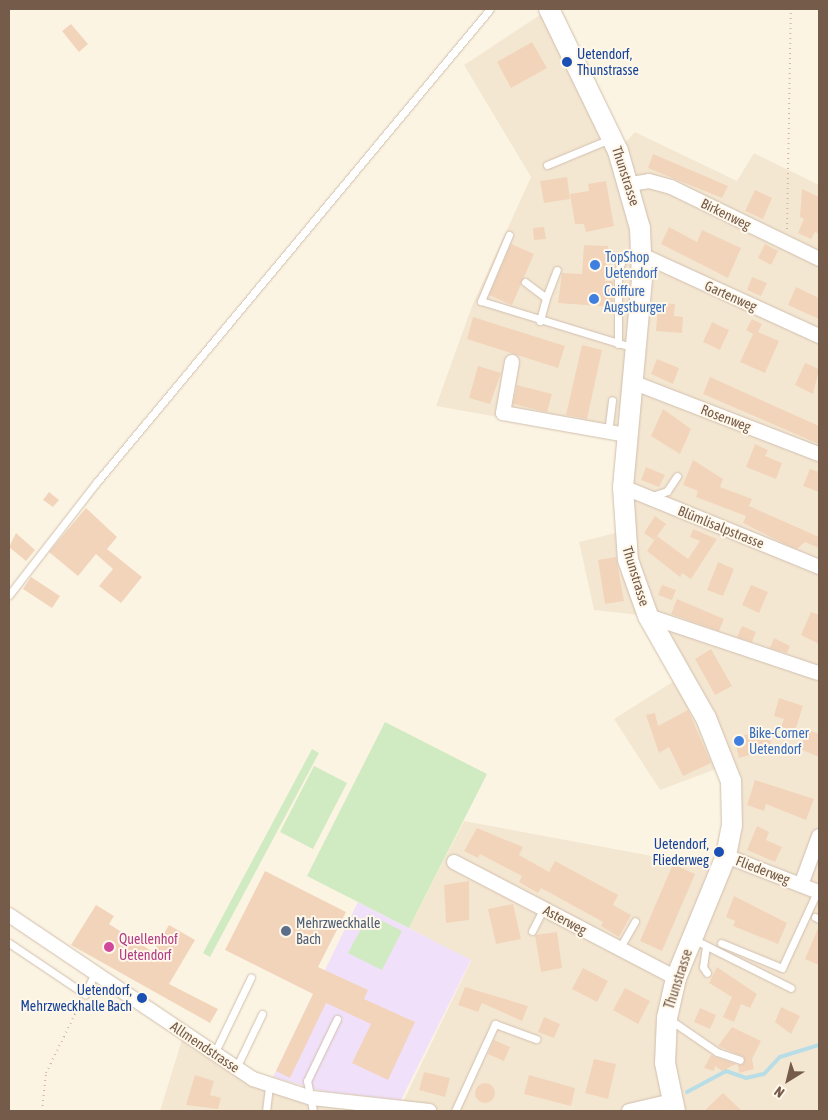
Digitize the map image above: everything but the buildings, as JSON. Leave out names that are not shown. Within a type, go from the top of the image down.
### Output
[{"type":"main road","name":"Thunstrasse","points":[[549,9],[612,137],[631,184],[642,255],[627,346],[632,382],[617,434],[623,487],[626,551],[648,616],[706,718],[727,765],[733,808],[726,856],[699,942],[676,978],[667,1018],[665,1063],[674,1106]]},
{"type":"street","name":"Birkenweg","points":[[631,184],[665,185],[819,259]]},
{"type":"street","name":"Gartenweg","points":[[642,255],[819,336]]},
{"type":"street","points":[[512,362],[503,413],[617,434]]},
{"type":"street","name":"Rosenweg","points":[[632,382],[819,454]]},
{"type":"street","name":"Blümlisalpstrasse","points":[[623,487],[819,567]]},
{"type":"street","points":[[648,616],[818,673]]},
{"type":"street","name":"Fliederweg","points":[[801,885],[819,836]]},
{"type":"street","name":"Fliederweg","points":[[726,856],[818,892]]},
{"type":"street","name":"Asterweg","points":[[454,862],[676,978]]},
{"type":"street","name":"Allmendstrasse","points":[[9,915],[96,972],[214,1054],[269,1086],[313,1105],[428,1111]]},
{"type":"street","points":[[638,1110],[674,1106]]},
{"type":"lane","points":[[9,595],[102,475],[490,9]]},
{"type":"lane","points":[[547,165],[612,137]]},
{"type":"lane","points":[[509,235],[481,301],[540,321],[627,346]]},
{"type":"lane","points":[[540,321],[546,298],[557,270]]},
{"type":"lane","points":[[525,282],[546,298]]},
{"type":"lane","points":[[503,413],[513,384]]},
{"type":"lane","points":[[612,400],[617,434]]},
{"type":"lane","points":[[648,497],[667,491],[677,476]]},
{"type":"lane","points":[[721,943],[782,968],[818,892]]},
{"type":"lane","points":[[532,932],[543,909]]},
{"type":"lane","points":[[619,949],[635,921]]},
{"type":"lane","points":[[699,942],[702,967],[707,973]]},
{"type":"lane","points":[[699,942],[790,988]]},
{"type":"lane","points":[[9,943],[85,994],[96,972]]},
{"type":"lane","points":[[214,1054],[251,977]]},
{"type":"lane","points":[[236,1068],[262,1014]]},
{"type":"lane","points":[[667,1018],[717,1052],[740,1060]]},
{"type":"lane","points":[[313,1105],[307,1081],[337,1019]]},
{"type":"lane","points":[[455,1111],[495,1024],[536,1039]]},
{"type":"lane","points":[[266,1111],[269,1086]]},
{"type":"path","points":[[786,244],[791,9]]},
{"type":"path","points":[[42,1111],[46,1073],[85,994]]},
{"type":"shaded area","points":[[549,9],[618,150],[635,132],[737,181],[754,153],[819,185],[819,1111],[160,1111],[184,1033],[269,1086],[400,1108],[471,961],[409,928],[464,821],[722,869],[727,765],[660,790],[614,719],[682,676],[648,616],[594,610],[579,542],[623,531],[627,440],[436,406],[472,306],[531,177],[464,65]]},
{"type":"shaded area","points":[[358,902],[471,960],[401,1100],[321,1091],[273,1077]]},
{"type":"green space","points":[[385,722],[487,774],[409,928],[307,876]]},
{"type":"green space","points":[[312,749],[319,753],[210,957],[203,953]]},
{"type":"green space","points":[[314,766],[347,783],[313,849],[280,832]]},
{"type":"green space","points":[[369,914],[402,931],[382,970],[348,953]]},
{"type":"waterway","points":[[687,1092],[726,1071],[746,1078],[764,1074],[780,1057],[819,1045]]},
{"type":"place","name":"Uetendorf, Thunstrasse","points":[[567,62]]},
{"type":"place","name":"TopShop Uetendorf","points":[[595,265]]},
{"type":"place","name":"Coiffure Augstburger","points":[[594,299]]},
{"type":"place","name":"Bike-Corner Uetendorf","points":[[739,741]]},
{"type":"place","name":"Uetendorf, Fliederweg","points":[[719,852]]},
{"type":"place","name":"Mehrzweckhalle Bach","points":[[286,931]]},
{"type":"place","name":"Quellenhof Uetendorf","points":[[109,947]]},
{"type":"place","name":"Uetendorf, Mehrzweckhalle Bach","points":[[142,998]]}]
